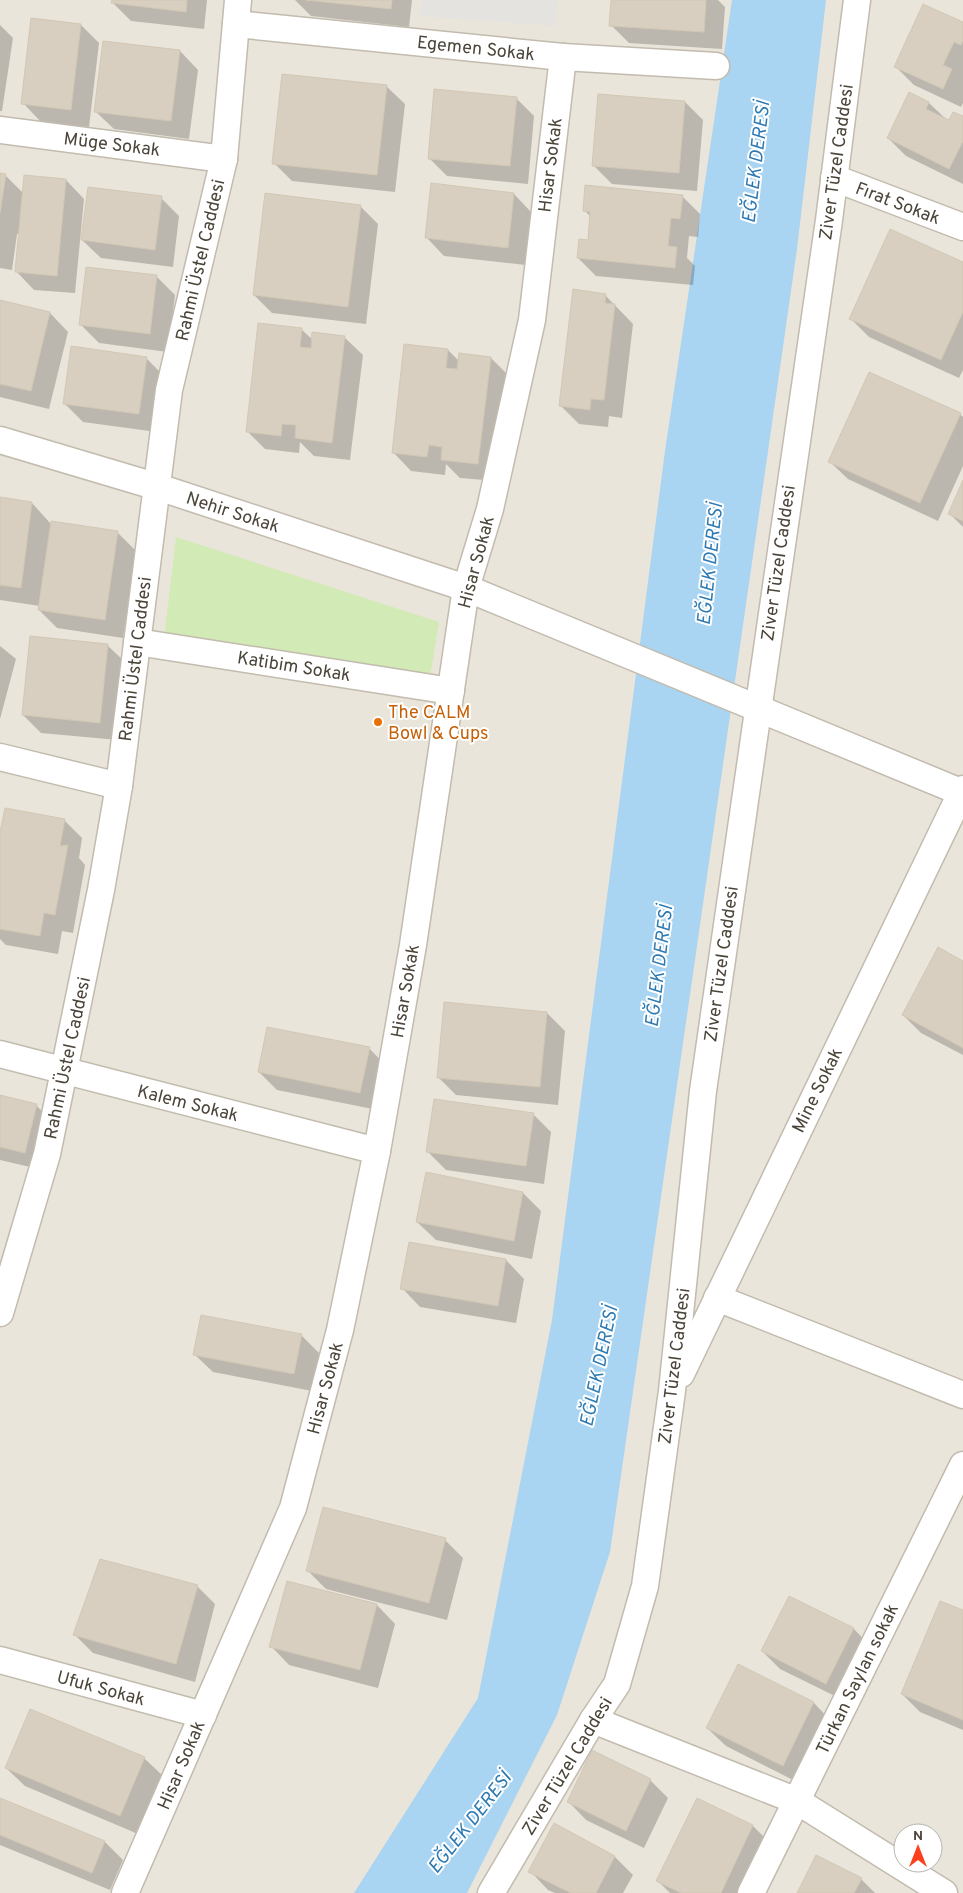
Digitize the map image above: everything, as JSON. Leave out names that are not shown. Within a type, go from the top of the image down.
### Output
[{"type":"street","name":"Ziver Tüzel Caddesi","points":[[491,1893],[593,1720],[617,1684],[645,1586],[672,1391],[703,1091],[750,705],[834,178],[857,0]]},
{"type":"street","name":"Egemen Sokak","points":[[237,12],[563,57],[716,66]]},
{"type":"street","name":"Rahmi Üstel Caddesi","points":[[0,1313],[47,1154],[119,786],[169,390],[224,159],[237,12]]},
{"type":"street","name":"Hisar Sokak","points":[[125,1893],[293,1508],[340,1330],[377,1151],[413,945],[466,588],[490,509],[532,320],[563,57]]},
{"type":"street","name":"Müge Sokak","points":[[0,130],[224,159]]},
{"type":"street","name":"Fırat Sokak","points":[[834,178],[963,227]]},
{"type":"street","name":"Nehir Sokak","points":[[0,440],[158,487],[466,588],[962,792]]},
{"type":"street","name":"Katibim Sokak","points":[[137,642],[451,691]]},
{"type":"street","points":[[0,757],[119,786]]},
{"type":"street","name":"Mine Sokak","points":[[672,1391],[962,792]]},
{"type":"street","name":"Kalem Sokak","points":[[0,1054],[377,1151]]},
{"type":"street","points":[[717,1298],[963,1395]]},
{"type":"street","name":"Türkan Saylan sokak","points":[[751,1893],[963,1465]]},
{"type":"street","name":"Ufuk Sokak","points":[[0,1660],[203,1715]]},
{"type":"street","points":[[593,1720],[796,1801],[944,1893]]},
{"type":"shaded area","points":[[0,0],[963,0],[963,1893],[0,1893]]},
{"type":"shaded area","points":[[422,0],[558,0],[555,26],[419,16]]},
{"type":"green space","points":[[176,537],[439,622],[429,684],[164,640]]},
{"type":"water","name":"EĞLEK DERESİ","points":[[732,0],[826,0],[797,249],[610,1552],[557,1715],[467,1893],[354,1893],[478,1698],[552,1320],[665,451]]},
{"type":"building","points":[[112,0],[187,0],[186,12],[111,3]]},
{"type":"building","points":[[306,0],[392,0],[391,9]]},
{"type":"building","points":[[611,0],[706,0],[704,32],[609,26]]},
{"type":"building","points":[[923,4],[963,22],[963,40],[961,45],[954,42],[943,65],[952,69],[943,89],[894,67]]},
{"type":"building","points":[[31,18],[81,24],[71,110],[21,104]]},
{"type":"building","points":[[103,41],[180,50],[171,121],[94,112]]},
{"type":"building","points":[[282,74],[387,85],[377,175],[272,164]]},
{"type":"building","points":[[434,89],[517,97],[510,166],[428,159]]},
{"type":"building","points":[[909,92],[929,102],[926,109],[949,120],[953,112],[963,116],[963,141],[949,169],[887,138]]},
{"type":"building","points":[[598,94],[685,101],[679,173],[592,166]]},
{"type":"building","points":[[0,173],[6,174],[0,213]]},
{"type":"building","points":[[24,175],[66,179],[57,276],[15,272]]},
{"type":"building","points":[[431,183],[514,193],[508,248],[425,238]]},
{"type":"building","points":[[585,185],[683,195],[680,219],[671,218],[668,246],[677,247],[675,268],[577,258],[579,239],[588,240],[590,212],[583,211]]},
{"type":"building","points":[[88,187],[162,196],[155,250],[81,240]]},
{"type":"building","points":[[265,193],[361,205],[348,307],[253,295]]},
{"type":"building","points":[[890,229],[963,262],[963,312],[941,360],[849,319]]},
{"type":"building","points":[[86,267],[157,275],[150,334],[79,325]]},
{"type":"building","points":[[573,289],[606,294],[605,303],[615,304],[604,400],[591,399],[590,410],[559,406]]},
{"type":"building","points":[[0,300],[50,312],[31,391],[0,384]]},
{"type":"building","points":[[258,323],[302,328],[300,347],[311,348],[312,332],[345,336],[332,443],[295,438],[296,425],[282,424],[281,436],[246,432]]},
{"type":"building","points":[[404,344],[448,349],[446,368],[457,369],[459,353],[491,357],[478,464],[441,460],[442,447],[429,445],[427,457],[392,453]]},
{"type":"building","points":[[71,346],[147,357],[139,414],[63,404]]},
{"type":"building","points":[[869,372],[961,413],[920,503],[828,462]]},
{"type":"building","points":[[963,480],[963,521],[948,514]]},
{"type":"building","points":[[0,497],[32,502],[21,588],[0,585]]},
{"type":"building","points":[[51,521],[118,531],[105,620],[38,610]]},
{"type":"building","points":[[30,636],[108,644],[100,723],[22,715]]},
{"type":"building","points":[[5,808],[65,819],[60,846],[68,845],[55,915],[44,913],[40,936],[0,929],[0,832]]},
{"type":"building","points":[[938,947],[963,961],[963,1048],[902,1015]]},
{"type":"building","points":[[444,1002],[547,1012],[540,1087],[437,1078]]},
{"type":"building","points":[[267,1027],[370,1047],[360,1093],[258,1072]]},
{"type":"building","points":[[0,1095],[37,1104],[25,1153],[0,1147]]},
{"type":"building","points":[[434,1099],[534,1113],[526,1166],[426,1152]]},
{"type":"building","points":[[426,1172],[523,1192],[514,1241],[416,1222]]},
{"type":"building","points":[[409,1242],[506,1259],[498,1306],[400,1289]]},
{"type":"building","points":[[201,1315],[302,1334],[294,1374],[193,1355]]},
{"type":"building","points":[[323,1507],[446,1538],[429,1603],[306,1571]]},
{"type":"building","points":[[100,1559],[198,1585],[176,1664],[73,1635]]},
{"type":"building","points":[[287,1581],[377,1604],[360,1670],[269,1647]]},
{"type":"building","points":[[789,1596],[854,1628],[826,1684],[761,1651]]},
{"type":"building","points":[[940,1601],[963,1610],[963,1720],[901,1694]]},
{"type":"building","points":[[738,1664],[814,1702],[783,1766],[706,1728]]},
{"type":"building","points":[[30,1709],[145,1757],[120,1816],[5,1768]]},
{"type":"building","points":[[592,1750],[651,1779],[626,1831],[567,1802]]},
{"type":"building","points":[[0,1798],[105,1841],[92,1873],[0,1835]]},
{"type":"building","points":[[697,1798],[753,1825],[721,1893],[681,1893],[656,1881]]},
{"type":"building","points":[[554,1823],[615,1856],[596,1893],[571,1893],[528,1872]]},
{"type":"building","points":[[816,1855],[862,1878],[854,1893],[797,1893]]},
{"type":"place","name":"The CALM Bowl & Cups","points":[[378,722]]}]
